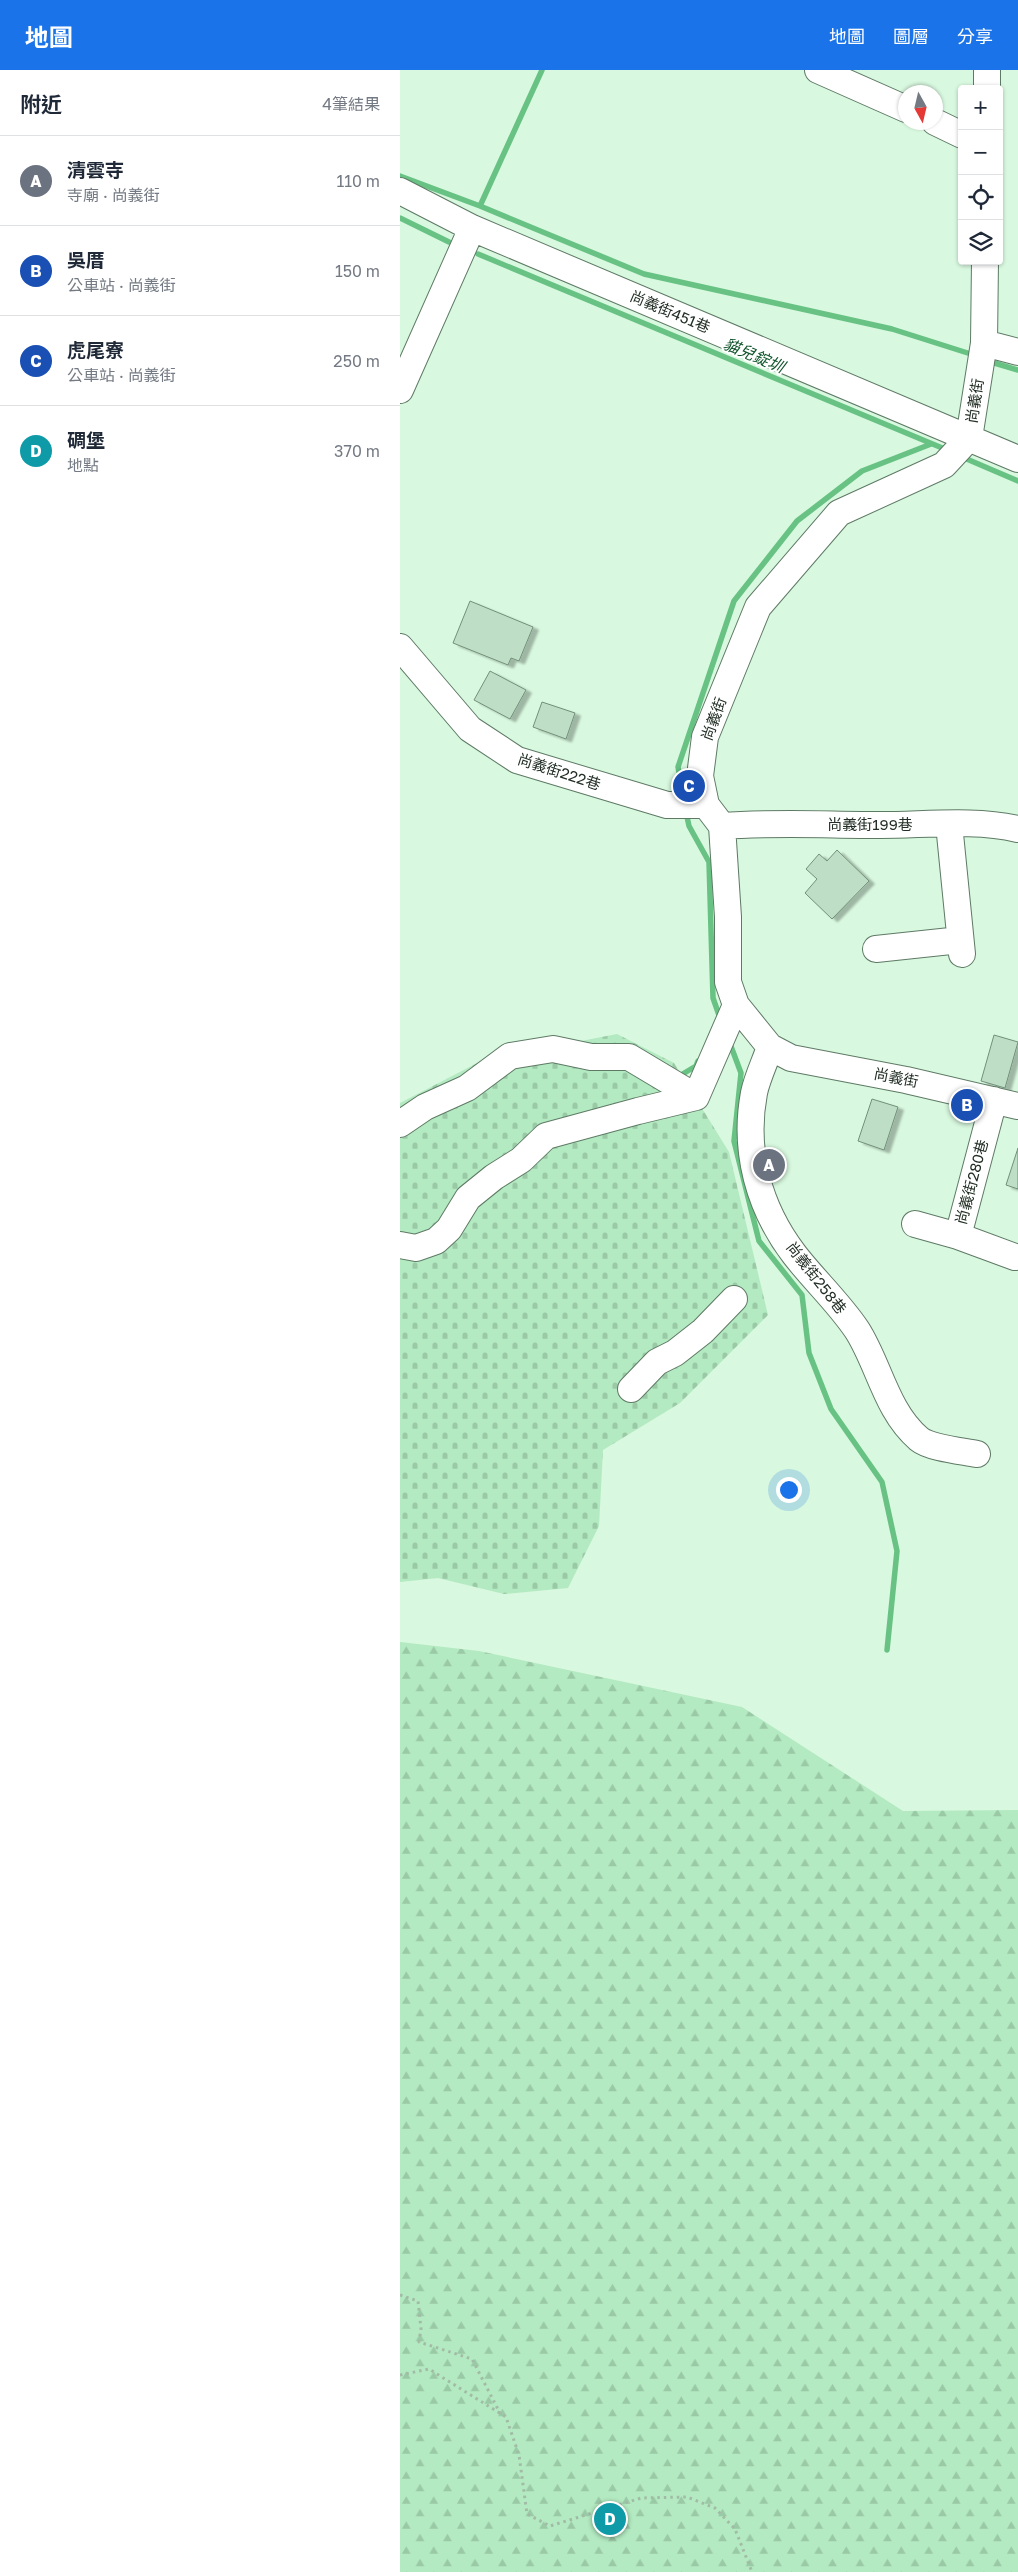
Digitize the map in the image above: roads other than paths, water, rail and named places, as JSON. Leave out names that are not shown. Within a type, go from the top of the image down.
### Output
[{"type":"street","points":[[818,70],[898,105]]},
{"type":"street","points":[[987,70],[987,85]]},
{"type":"street","points":[[943,126],[958,133]]},
{"type":"street","name":"尚義街451巷","points":[[400,191],[472,228],[1018,459]]},
{"type":"street","points":[[400,390],[472,228]]},
{"type":"street","name":"尚義街","points":[[985,265],[984,343],[969,438],[944,465],[839,513],[758,607],[705,737],[700,776],[706,805],[722,826],[728,917],[728,982],[733,1010],[770,1047],[791,1058],[906,1080],[1006,1103]]},
{"type":"street","points":[[984,343],[1018,352]]},
{"type":"street","name":"尚義街222巷","points":[[400,647],[470,730],[517,760],[672,805],[706,805]]},
{"type":"street","name":"尚義街199巷","points":[[722,826],[769,822],[807,824],[949,824],[1006,826],[1018,829]]},
{"type":"street","points":[[876,949],[961,947],[949,824]]},
{"type":"street","points":[[696,1097],[733,1010]]},
{"type":"street","name":"尚義街258巷","points":[[770,1047],[754,1092],[750,1127],[754,1171],[768,1212],[793,1253],[857,1330],[883,1385],[902,1419],[919,1440],[977,1454]]},
{"type":"street","points":[[400,1124],[426,1107],[466,1088],[510,1056],[553,1049],[591,1057],[629,1057],[696,1097]]},
{"type":"street","points":[[400,1245],[416,1248],[436,1241],[449,1229],[468,1198],[494,1177],[521,1160],[546,1136],[638,1110],[696,1097]]},
{"type":"street","name":"尚義街280巷","points":[[958,1236],[1006,1103]]},
{"type":"street","points":[[915,1224],[958,1236],[1015,1257]]},
{"type":"street","points":[[631,1389],[657,1362],[675,1353],[703,1331],[734,1299]]},
{"type":"waterway","points":[[480,206],[542,70]]},
{"type":"waterway","points":[[400,176],[480,206],[644,274],[892,329],[974,355]]},
{"type":"waterway","name":"貓兒錠圳","points":[[400,218],[449,242]]},
{"type":"waterway","name":"貓兒錠圳","points":[[478,254],[947,450]]},
{"type":"waterway","points":[[991,362],[1018,370]]},
{"type":"waterway","points":[[684,798],[678,767],[734,601],[797,521],[862,471],[931,444]]},
{"type":"waterway","name":"貓兒錠圳","points":[[962,457],[1018,481]]},
{"type":"waterway","points":[[686,812],[689,826],[709,862],[713,998],[720,1018]]},
{"type":"waterway","points":[[729,1041],[741,1073],[734,1141],[759,1241],[802,1295],[809,1353],[831,1409],[882,1482],[897,1551],[887,1650]]},
{"type":"waterway","points":[[676,1078],[696,1066],[698,1061]]},
{"type":"place","name":"虎尾寮","points":[[689,786]]},
{"type":"place","name":"吳厝","points":[[967,1105]]},
{"type":"place","name":"清雲寺","points":[[769,1165]]},
{"type":"place","name":"碉堡","points":[[610,2519]]}]
